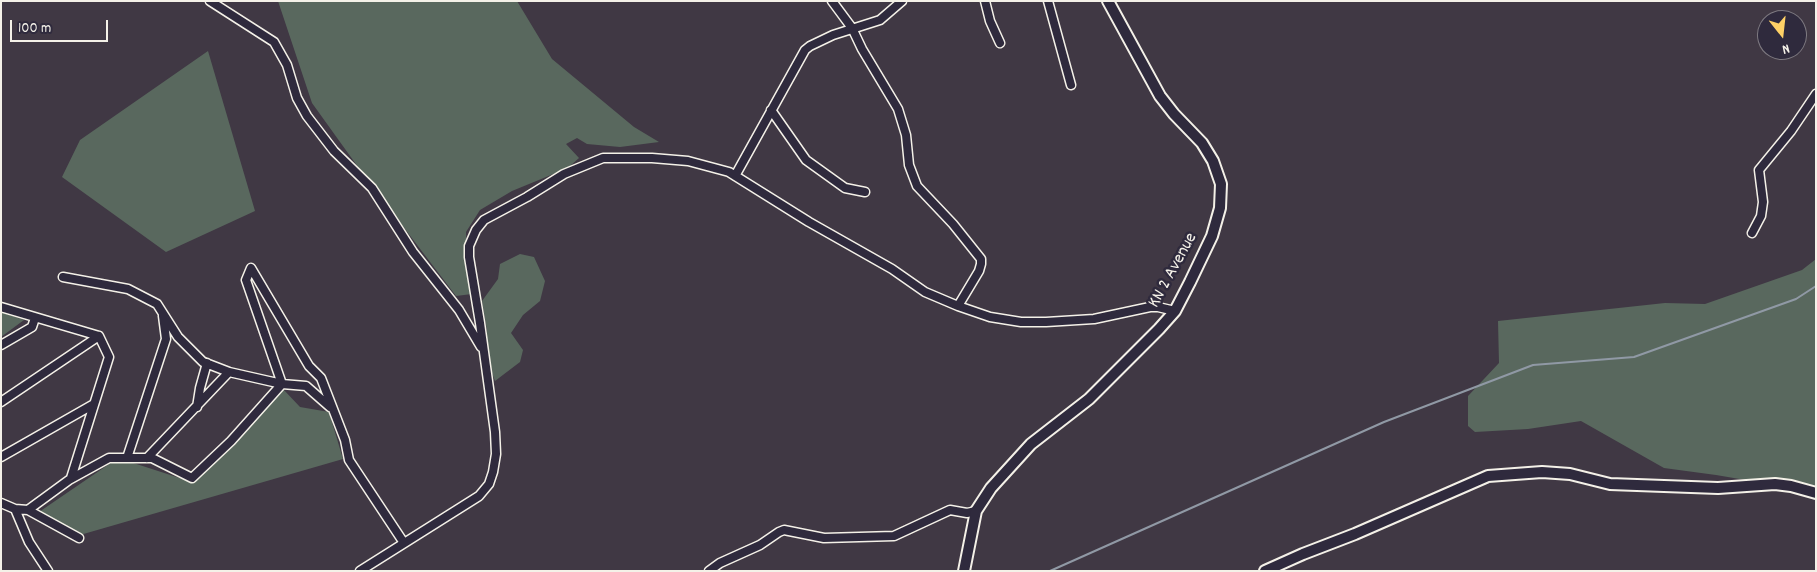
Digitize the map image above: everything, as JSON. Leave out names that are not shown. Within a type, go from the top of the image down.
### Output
[{"type":"main road","name":"KN 2 Avenue","points":[[964,571],[976,511],[991,488],[1031,444],[1089,399],[1145,345],[1174,311],[1212,236],[1220,208],[1221,184],[1213,161],[1202,143],[1174,114],[1160,96],[1108,1]]},
{"type":"main road","points":[[1264,571],[1356,534],[1488,476],[1542,472],[1570,474],[1610,484],[1718,488],[1775,484],[1816,493]]},
{"type":"street","points":[[210,1],[274,42],[287,66],[297,98],[307,116],[334,151],[372,188],[413,252],[459,310],[484,351]]},
{"type":"street","points":[[832,1],[852,28],[862,49],[898,109],[906,135],[909,165],[917,186],[953,224],[981,259],[979,271],[958,306]]},
{"type":"street","points":[[735,176],[805,50],[832,35],[880,20],[902,1]]},
{"type":"street","points":[[985,1],[990,21],[1000,43]]},
{"type":"street","points":[[1048,1],[1071,85]]},
{"type":"street","points":[[1752,233],[1761,216],[1763,202],[1760,170],[1791,132],[1816,94]]},
{"type":"street","points":[[771,110],[806,160],[845,188],[865,192]]},
{"type":"street","points":[[365,570],[479,496],[488,484],[493,472],[496,454],[484,351],[468,250],[474,235],[484,220],[564,174],[603,158],[688,160],[729,172],[810,222],[892,268],[924,292],[958,306],[990,316],[1021,322],[1094,319],[1150,307],[1174,311]]},
{"type":"street","points":[[282,384],[246,280],[250,268],[309,366],[321,378],[345,440],[349,460],[404,543]]},
{"type":"street","points":[[63,277],[128,289],[157,304],[178,337],[203,362],[229,372],[282,384],[306,386],[332,408]]},
{"type":"street","points":[[1,307],[99,336],[109,357],[72,478]]},
{"type":"street","points":[[127,458],[166,338],[163,313]]},
{"type":"street","points":[[1,345],[32,327],[34,321]]},
{"type":"street","points":[[1,402],[99,336]]},
{"type":"street","points":[[197,407],[206,363]]},
{"type":"street","points":[[147,458],[229,372]]},
{"type":"street","points":[[28,510],[72,478],[109,458],[152,458],[192,478],[231,440],[282,384]]},
{"type":"street","points":[[1,457],[94,404]]},
{"type":"street","points":[[1,503],[15,509],[28,510],[79,538]]},
{"type":"street","points":[[15,509],[29,542],[48,571]]},
{"type":"street","points":[[709,571],[720,563],[760,545],[784,530],[824,538],[894,536],[950,510],[966,513],[976,511]]},
{"type":"green space","points":[[278,1],[517,1],[552,59],[634,127],[659,142],[620,147],[587,144],[577,138],[566,144],[579,158],[568,168],[512,191],[480,210],[466,232],[467,267],[472,294],[456,296],[363,174],[312,103]]},
{"type":"green space","points":[[208,51],[255,211],[166,252],[62,177],[80,140]]},
{"type":"green space","points":[[520,254],[534,257],[545,281],[540,301],[523,315],[511,333],[523,350],[520,362],[495,381],[488,363],[487,331],[482,301],[498,279],[500,264]]},
{"type":"green space","points":[[1816,259],[1816,492],[1664,468],[1581,421],[1528,429],[1475,432],[1468,426],[1468,396],[1499,363],[1498,321],[1665,303],[1705,304],[1802,270]]},
{"type":"green space","points":[[1,312],[24,320],[1,337]]},
{"type":"green space","points":[[283,389],[300,407],[329,412],[343,459],[80,535],[39,512],[118,458],[192,482]]},
{"type":"waterway","points":[[1050,571],[1384,422],[1533,365],[1634,357],[1796,299],[1816,286]]}]
